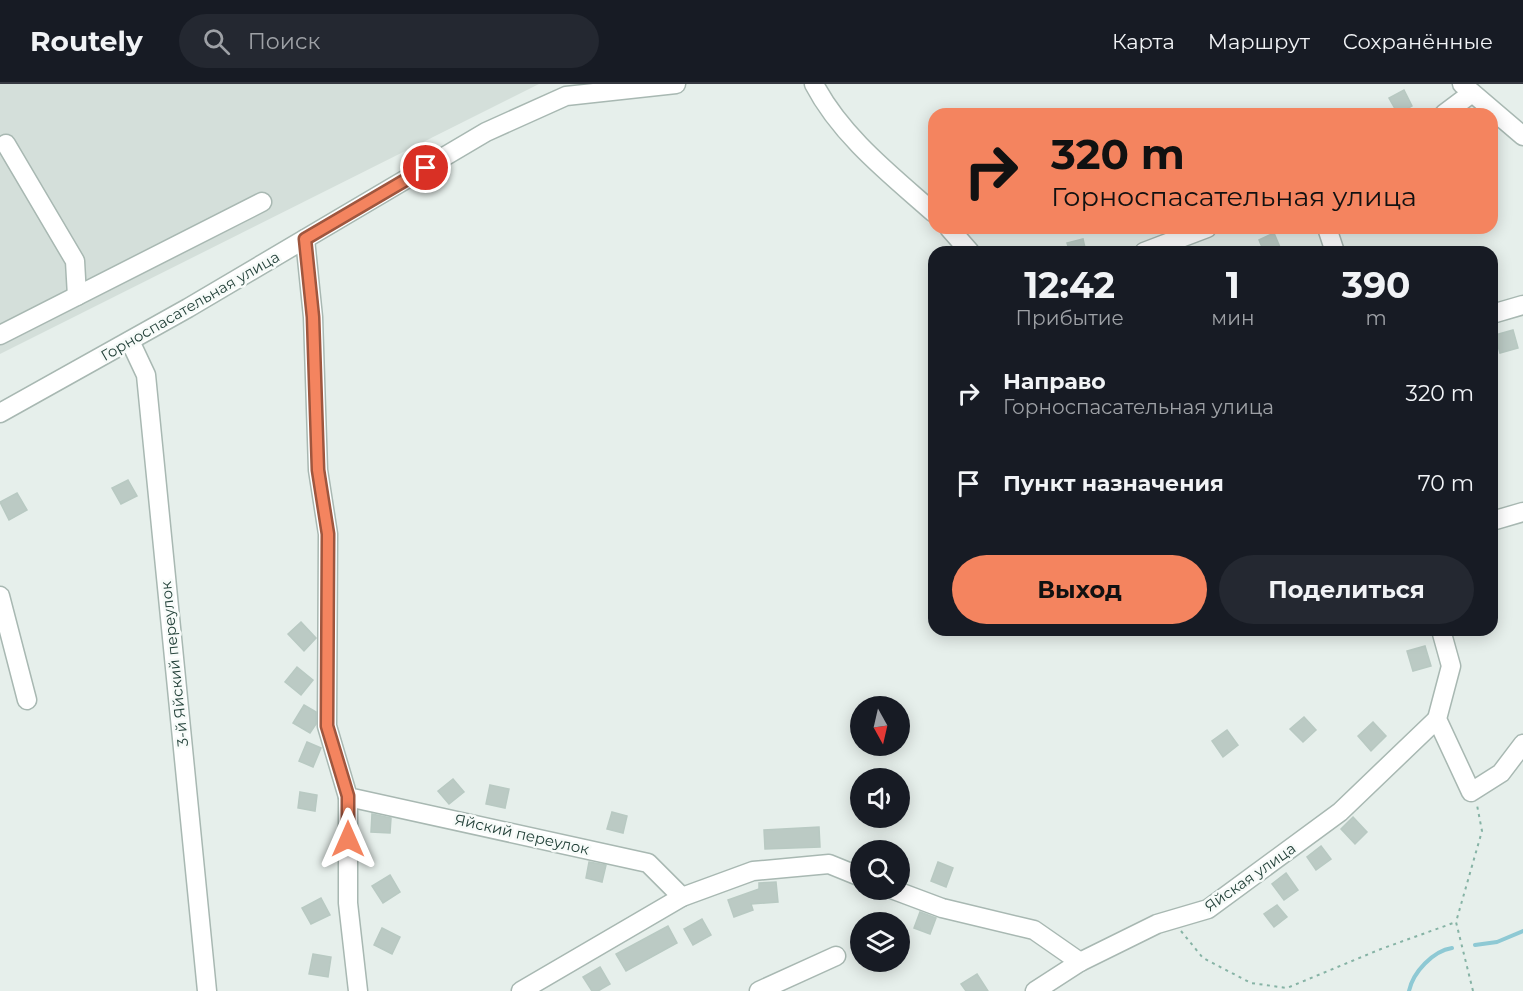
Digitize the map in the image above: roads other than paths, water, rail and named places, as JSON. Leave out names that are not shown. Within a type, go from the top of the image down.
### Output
[{"type":"street","name":"Горноспасательная улица","points":[[0,413],[129,341],[486,132],[566,96],[676,84]]},
{"type":"street","points":[[814,84],[823,102],[841,123],[888,173],[928,208]]},
{"type":"street","points":[[1448,108],[1465,86],[1494,108]]},
{"type":"street","points":[[1498,111],[1521,129]]},
{"type":"street","points":[[6,144],[75,261],[77,296]]},
{"type":"street","points":[[0,335],[262,202]]},
{"type":"street","points":[[954,234],[965,246]]},
{"type":"street","points":[[1160,246],[1191,234]]},
{"type":"street","points":[[305,239],[313,317],[318,470],[328,534],[327,726],[348,796],[348,903],[358,991]]},
{"type":"street","points":[[1498,312],[1523,305]]},
{"type":"street","name":"3-й Яйский переулок","points":[[129,341],[146,375],[207,991]]},
{"type":"street","points":[[1498,519],[1523,512]]},
{"type":"street","points":[[0,596],[27,700]]},
{"type":"street","points":[[1443,636],[1451,666],[1437,719],[1471,792],[1501,773],[1523,744]]},
{"type":"street","name":"Яйская улица","points":[[1035,991],[1080,962],[1157,924],[1208,909],[1340,812],[1437,719]]},
{"type":"street","name":"Яйский переулок","points":[[348,796],[648,863],[682,897]]},
{"type":"street","points":[[520,991],[682,897],[753,872],[829,864],[850,873]]},
{"type":"street","points":[[910,896],[942,908],[1034,930],[1080,962]]},
{"type":"street","points":[[759,991],[836,956]]},
{"type":"waterway","points":[[1475,945],[1497,942],[1523,931]]},
{"type":"waterway","points":[[1409,991],[1425,963],[1438,953],[1452,948]]}]
